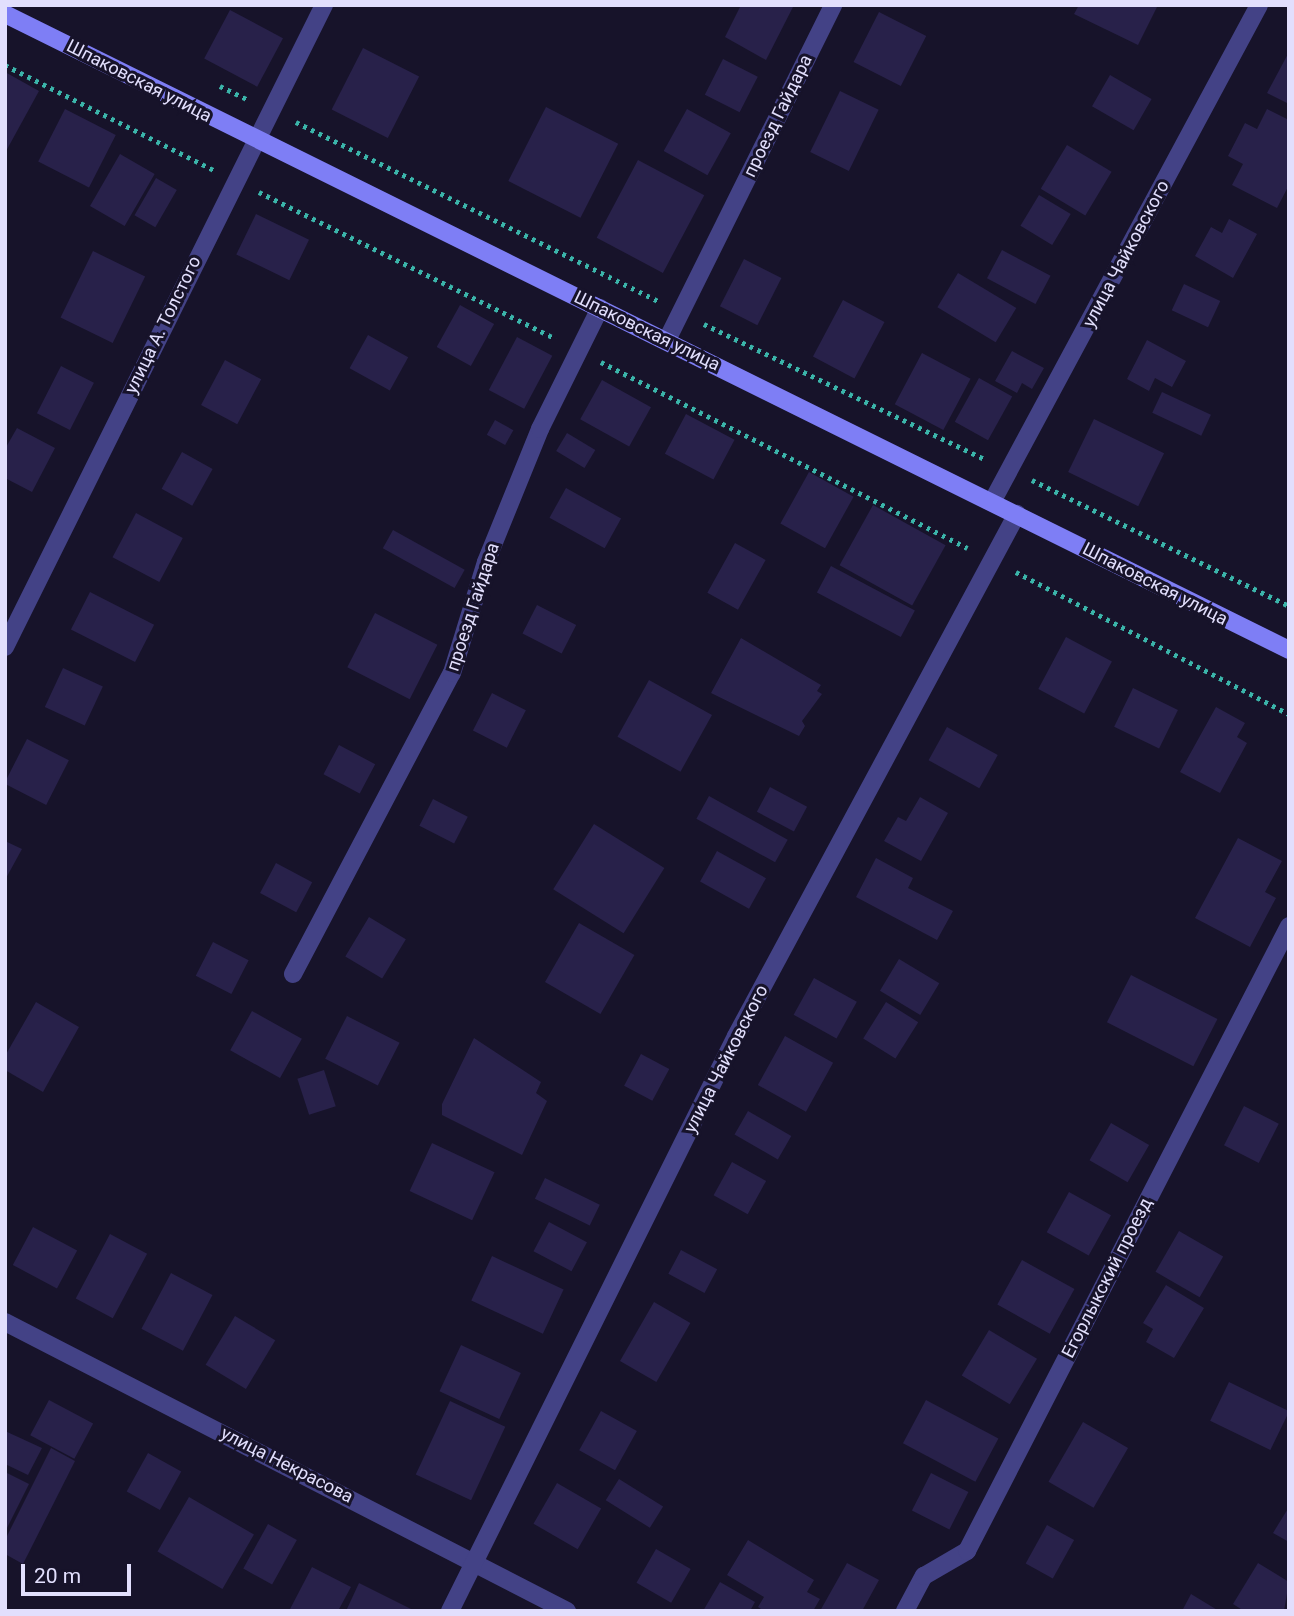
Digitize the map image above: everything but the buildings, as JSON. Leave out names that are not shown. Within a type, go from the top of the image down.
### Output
[{"type":"main road","name":"Шпаковская улица","points":[[5,14],[1289,650]]},
{"type":"street","name":"улица А. Толстого","points":[[5,647],[254,139],[324,5]]},
{"type":"street","name":"проезд Гайдара","points":[[667,341],[833,5]]},
{"type":"street","name":"улица Чайковского","points":[[992,502],[1259,5]]},
{"type":"street","name":"проезд Гайдара","points":[[293,974],[452,673],[486,562],[600,308]]},
{"type":"street","name":"улица Чайковского","points":[[450,1611],[736,1036],[1017,514]]},
{"type":"street","name":"Егорлыкский проезд","points":[[905,1611],[924,1576],[967,1551],[1289,926]]},
{"type":"street","name":"улица Некрасова","points":[[5,1322],[475,1560],[568,1611]]},
{"type":"path","points":[[5,65],[993,560],[1289,714]]}]
